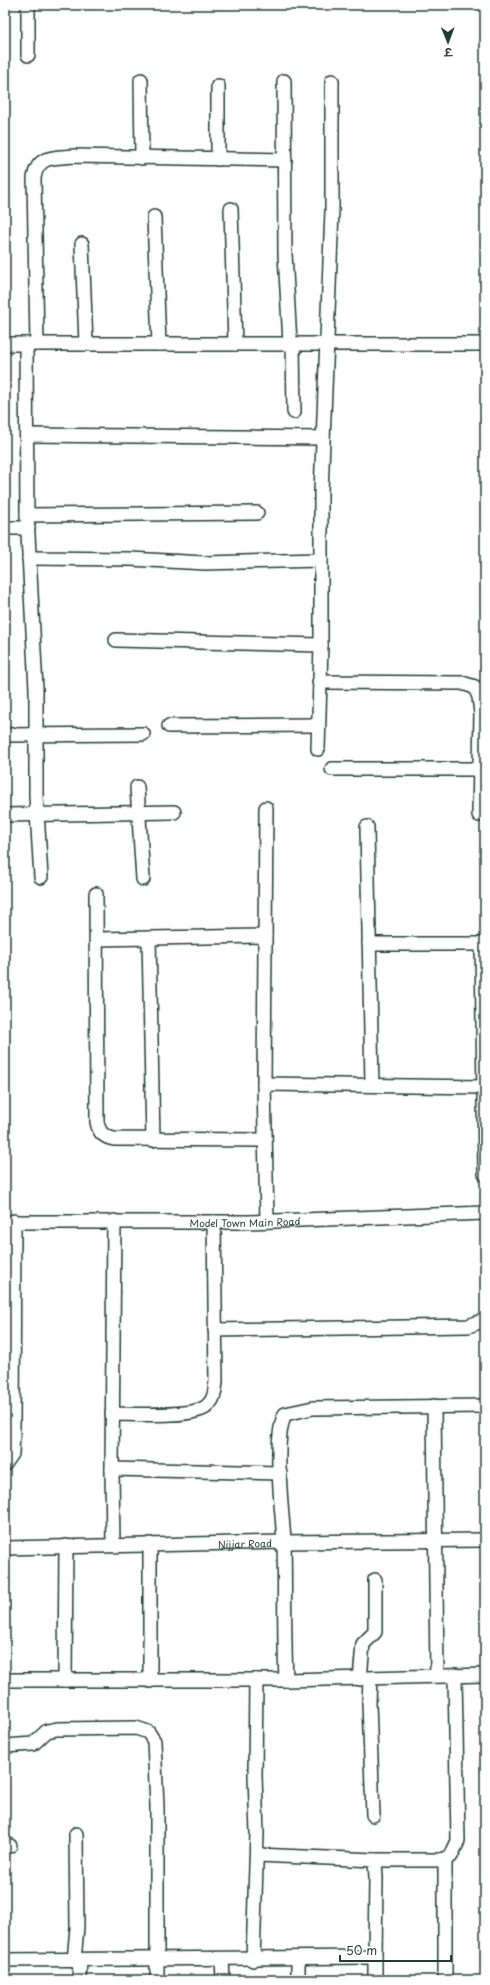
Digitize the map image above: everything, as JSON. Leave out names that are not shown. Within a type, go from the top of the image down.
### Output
[{"type":"street","points":[[28,5],[28,55]]},
{"type":"street","points":[[141,80],[142,158]]},
{"type":"street","points":[[284,81],[285,254],[292,343],[294,412]]},
{"type":"street","points":[[318,749],[321,645],[323,438],[328,344],[332,210],[332,81]]},
{"type":"street","points":[[218,86],[218,159]]},
{"type":"street","points":[[41,877],[38,814],[36,689],[27,522],[27,435],[32,344],[35,169],[40,162],[52,158],[75,156],[284,160]]},
{"type":"street","points":[[231,209],[235,344]]},
{"type":"street","points":[[154,217],[159,344]]},
{"type":"street","points":[[82,244],[86,344]]},
{"type":"street","points":[[5,344],[485,344]]},
{"type":"street","points":[[27,435],[323,438]]},
{"type":"street","points":[[5,528],[27,522],[257,513]]},
{"type":"street","points":[[29,558],[130,559],[205,563],[321,560]]},
{"type":"street","points":[[116,640],[321,645]]},
{"type":"street","points":[[319,682],[462,683],[475,687],[479,697],[481,713],[479,815]]},
{"type":"street","points":[[169,726],[318,724]]},
{"type":"street","points":[[5,735],[143,734]]},
{"type":"street","points":[[332,768],[480,769]]},
{"type":"street","points":[[137,787],[143,879]]},
{"type":"street","points":[[266,808],[264,1140],[267,1222]]},
{"type":"street","points":[[5,815],[174,812]]},
{"type":"street","points":[[367,827],[372,1085]]},
{"type":"street","points":[[96,894],[98,1129],[107,1138],[114,1139],[264,1140]]},
{"type":"street","points":[[97,939],[265,936]]},
{"type":"street","points":[[149,938],[153,1140]]},
{"type":"street","points":[[369,944],[484,944],[483,1087],[485,1174]]},
{"type":"street","points":[[264,1084],[483,1087]]},
{"type":"street","name":"Model Town Main Road","points":[[10,1222],[267,1222],[485,1212]]},
{"type":"street","points":[[113,1545],[112,1414],[114,1221]]},
{"type":"street","points":[[5,1464],[12,1454],[13,1432],[10,1222]]},
{"type":"street","points":[[112,1414],[186,1414],[206,1407],[214,1397],[214,1222]]},
{"type":"street","points":[[215,1330],[468,1326],[485,1320]]},
{"type":"street","points":[[434,1406],[437,1675]]},
{"type":"street","points":[[286,1680],[284,1542],[280,1473],[281,1423],[285,1414],[313,1408],[485,1406]]},
{"type":"street","points":[[112,1469],[280,1473]]},
{"type":"street","name":"Nijjar Road","points":[[5,1548],[150,1544],[485,1540]]},
{"type":"street","points":[[150,1544],[150,1681]]},
{"type":"street","points":[[65,1680],[66,1546]]},
{"type":"street","points":[[373,1815],[369,1704],[362,1644],[376,1632],[375,1580]]},
{"type":"street","points":[[5,1680],[286,1680],[365,1679],[437,1675],[485,1675]]},
{"type":"street","points":[[257,1855],[375,1860],[441,1860],[450,1856],[458,1841],[455,1675]]},
{"type":"street","points":[[254,1960],[257,1855],[255,1731],[256,1680]]},
{"type":"street","points":[[5,1746],[34,1744],[47,1732],[57,1729],[136,1728],[148,1732],[154,1741],[157,1806],[157,1980]]},
{"type":"street","points":[[76,1834],[77,1961],[79,1980]]},
{"type":"street","points":[[375,1860],[375,1980]]},
{"type":"street","points":[[441,1860],[445,1860],[445,1980]]},
{"type":"street","points":[[5,1960],[254,1960],[375,1957]]},
{"type":"street","points":[[298,1958],[298,1980]]},
{"type":"street","points":[[222,1959],[223,1980]]}]
